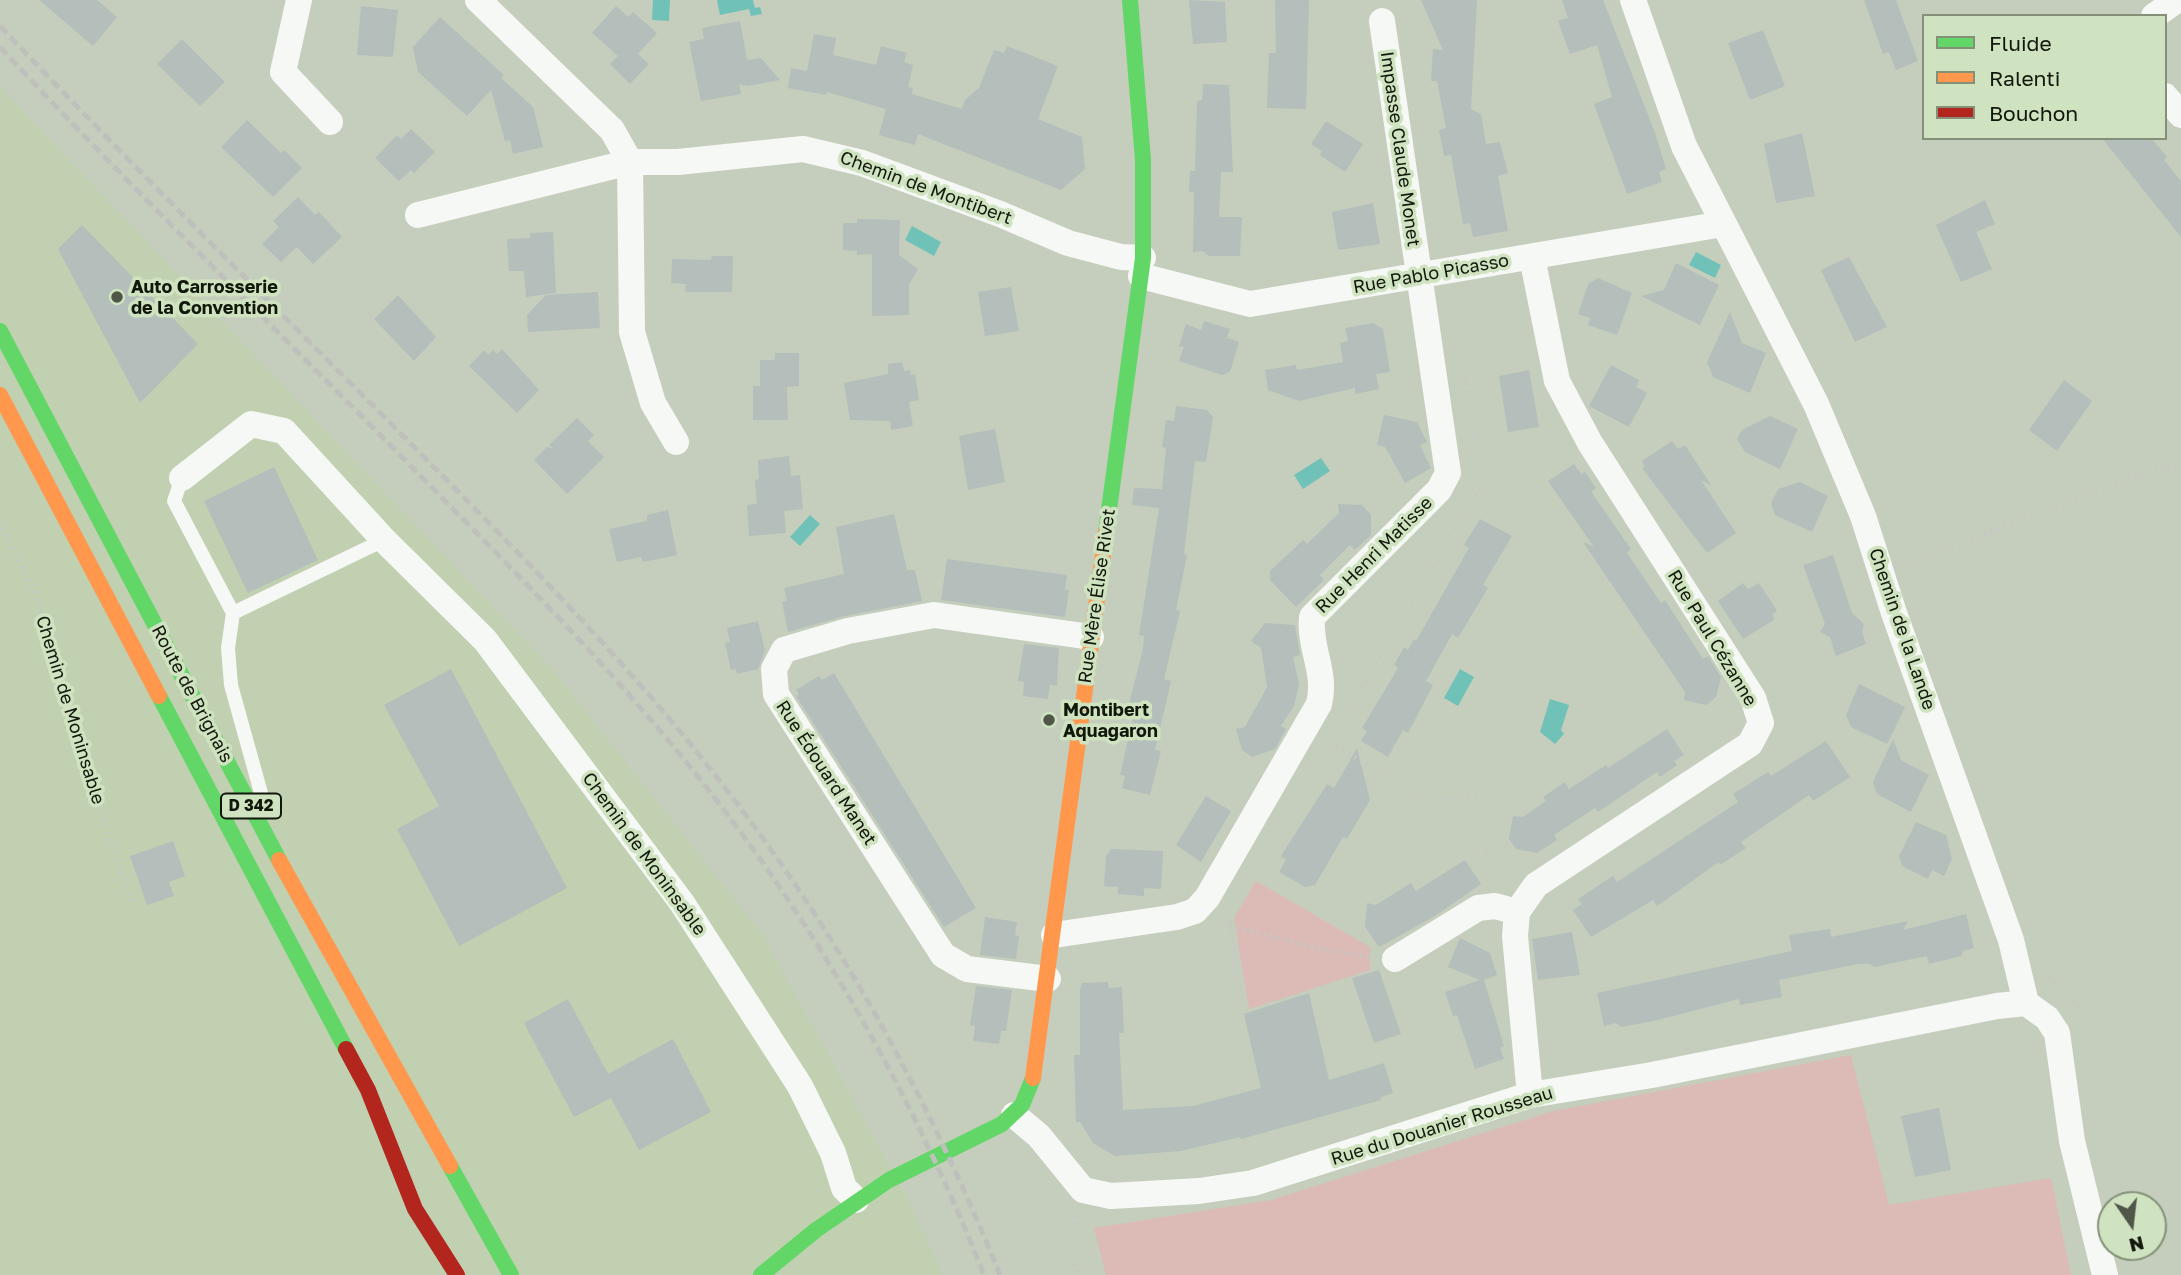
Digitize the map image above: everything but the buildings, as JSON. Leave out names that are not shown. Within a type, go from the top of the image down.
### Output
[{"type":"main road","name":"Rue Mère Élise Rivet","points":[[761,1275],[856,1200],[1014,1115],[1033,1082],[1142,267],[1143,160],[1130,0]]},
{"type":"main road","name":"Route de Brignais","points":[[0,331],[281,861],[511,1275]]},
{"type":"main road","name":"Route de Brignais","points":[[0,395],[368,1090],[415,1209],[457,1275]]},
{"type":"main road","name":"Rue Mère Élise Rivet","points":[[753,1275],[775,1262]]},
{"type":"street","points":[[299,0],[284,72],[330,122]]},
{"type":"street","points":[[478,0],[612,130],[630,162],[632,331],[653,403],[676,442]]},
{"type":"street","name":"Chemin de la Lande","points":[[1633,0],[1684,146],[1815,404],[1858,504],[2011,940],[2026,1003]]},
{"type":"street","points":[[2157,14],[2177,0]]},
{"type":"street","name":"Impasse Claude Monet","points":[[1382,21],[1418,277]]},
{"type":"street","points":[[2167,98],[2181,115]]},
{"type":"street","name":"Chemin de Montibert","points":[[418,215],[630,162],[678,162],[803,149],[831,153],[1000,214],[1068,243],[1121,257],[1142,267]]},
{"type":"street","name":"Rue Pablo Picasso","points":[[1142,267],[1250,304],[1723,224]]},
{"type":"street","name":"Rue Paul Cézanne","points":[[1506,909],[1536,885],[1750,744],[1761,723],[1753,698],[1590,443],[1557,381],[1532,257]]},
{"type":"street","name":"Rue Henri Matisse","points":[[1054,935],[1177,917],[1195,911],[1207,898],[1319,704],[1323,687],[1311,633],[1312,617],[1439,490],[1448,473],[1418,277]]},
{"type":"street","name":"Chemin de Moninsable","points":[[181,478],[251,424],[284,431],[384,540],[485,640],[682,902],[800,1086],[833,1153],[844,1188],[856,1200]]},
{"type":"street","name":"Rue Édouard Manet","points":[[1048,979],[967,969],[943,955],[776,694],[774,669],[784,650],[848,631],[934,615],[1091,637]]},
{"type":"street","points":[[1395,959],[1478,908],[1506,909],[1515,936],[1530,1095]]},
{"type":"street","points":[[2026,1003],[2047,1018],[2057,1033],[2072,1141],[2105,1275]]},
{"type":"street","name":"Rue du Douanier Rousseau","points":[[1083,1190],[1111,1196],[1199,1191],[1253,1183],[1530,1095],[1652,1075],[1997,1006],[2026,1003]]},
{"type":"street","points":[[1014,1115],[1039,1136],[1083,1190]]},
{"type":"lane","name":"Chemin de Moninsable","points":[[181,478],[174,500],[233,613]]},
{"type":"lane","points":[[281,861],[231,685],[228,648],[233,613],[384,540]]},
{"type":"path","points":[[1343,719],[1481,486],[1465,378],[1435,379]]},
{"type":"path","points":[[1903,570],[1908,562],[2146,472],[2181,465]]},
{"type":"path","name":"Chemin de Moninsable","points":[[0,522],[34,590],[79,745],[131,902]]},
{"type":"path","points":[[1323,754],[1336,731]]},
{"type":"path","points":[[1330,743],[1430,802],[1478,796],[1506,909]]},
{"type":"path","points":[[1235,904],[1228,915],[1243,1008]]},
{"type":"path","points":[[1230,926],[1316,948],[1395,959]]},
{"type":"path","points":[[1079,1275],[1072,1254],[1072,1231],[1083,1190]]},
{"type":"shaded area","points":[[0,87],[551,668],[762,934],[913,1209],[942,1275],[0,1275]]},
{"type":"shaded area","points":[[1256,881],[1370,947],[1370,970],[1249,1009],[1234,918]]},
{"type":"shaded area","points":[[1851,1055],[1889,1205],[2051,1178],[2071,1275],[1106,1275],[1094,1228],[1271,1200],[1553,1111]]},
{"type":"water","points":[[653,0],[670,0],[669,21],[652,20]]},
{"type":"water","points":[[717,0],[753,0],[755,8],[760,7],[762,14],[751,16],[749,9],[720,15]]},
{"type":"water","points":[[912,226],[941,242],[934,256],[905,240]]},
{"type":"water","points":[[1696,252],[1721,265],[1715,278],[1689,265]]},
{"type":"water","points":[[1321,458],[1330,471],[1303,489],[1294,475]]},
{"type":"water","points":[[810,515],[820,524],[800,546],[790,537]]},
{"type":"water","points":[[1460,669],[1474,677],[1458,706],[1444,698]]},
{"type":"water","points":[[1550,699],[1569,705],[1561,730],[1564,734],[1555,744],[1540,732]]},
{"type":"railway","points":[[0,26],[536,572],[615,656],[690,744],[768,845],[845,962],[913,1084],[1000,1275]]},
{"type":"railway","points":[[0,47],[168,222],[520,578],[620,685],[684,759],[755,852],[794,909],[866,1027],[929,1149],[984,1275]]},
{"type":"traffic: fast","points":[[1106,532],[1143,258],[1143,160],[1130,0]]},
{"type":"traffic: fast","points":[[0,331],[279,860]]},
{"type":"traffic: fast","points":[[159,696],[346,1049]]},
{"type":"traffic: fast","points":[[761,1275],[816,1230],[889,1180],[1002,1124],[1022,1105],[1033,1078]]},
{"type":"traffic: fast","points":[[450,1166],[511,1275]]},
{"type":"traffic: slow","points":[[0,395],[159,696]]},
{"type":"traffic: slow","points":[[1033,1078],[1106,532]]},
{"type":"traffic: slow","points":[[279,860],[450,1166]]},
{"type":"traffic: jam","points":[[346,1049],[368,1090],[415,1209],[457,1275]]},
{"type":"place","name":"Auto Carrosserie de la Convention","points":[[117,297]]},
{"type":"place","name":"Montibert Aquagaron","points":[[1049,720]]}]
